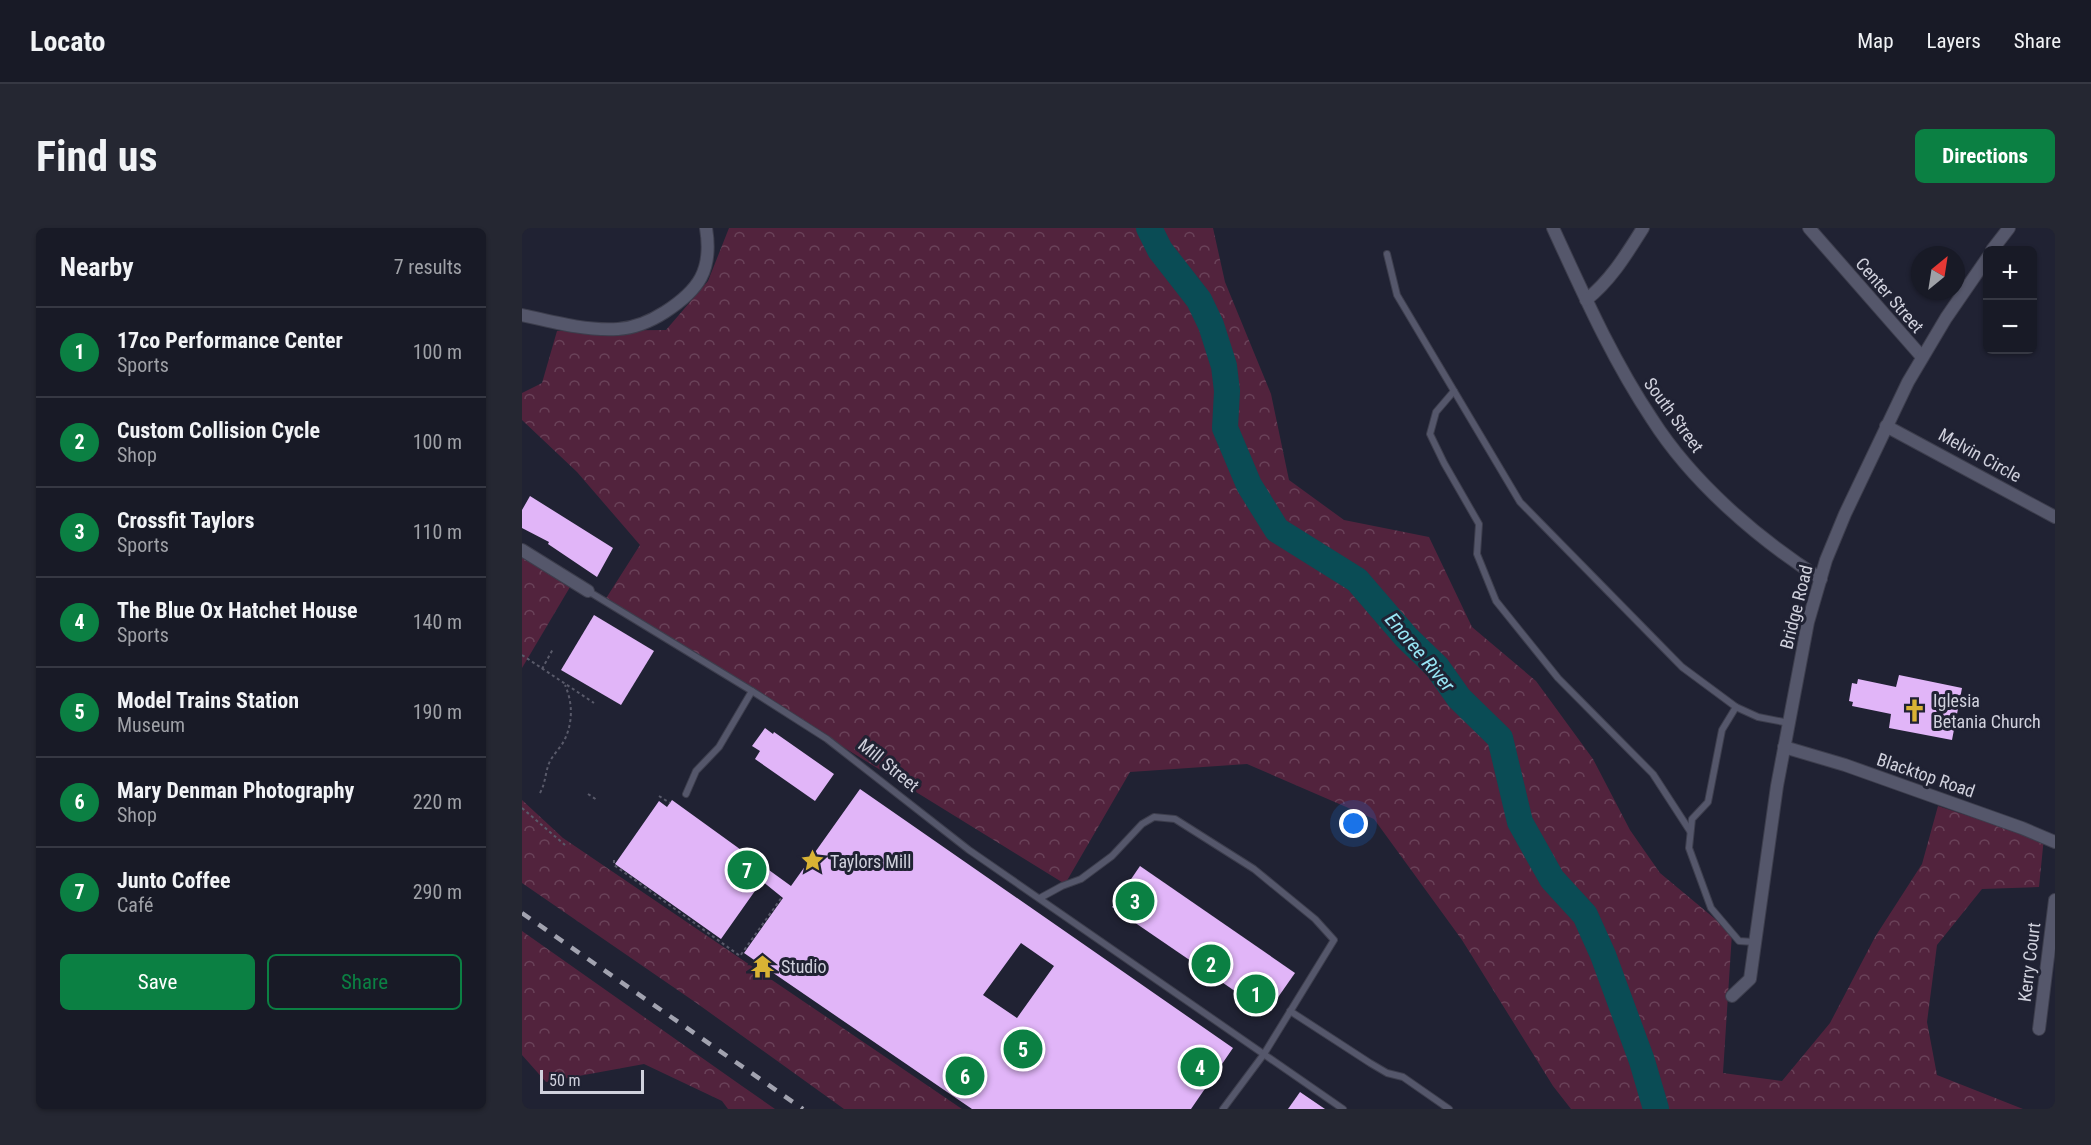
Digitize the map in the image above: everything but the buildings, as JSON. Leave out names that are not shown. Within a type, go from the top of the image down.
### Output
[{"type":"street","points":[[522,315],[564,325],[601,329],[628,328],[655,318],[681,302],[700,281],[708,255],[706,228]]},
{"type":"street","name":"South Street","points":[[1553,228],[1586,300],[1629,383],[1652,420],[1684,462],[1743,520],[1794,561],[1821,579]]},
{"type":"street","points":[[1586,300],[1600,288],[1621,263],[1643,228]]},
{"type":"street","name":"Center Street","points":[[1809,228],[1922,357]]},
{"type":"street","points":[[1995,246],[2009,228]]},
{"type":"street","name":"Bridge Road","points":[[1732,996],[1750,979],[1763,876],[1784,747],[1808,622],[1821,579],[1845,513],[1886,426],[1922,357],[1983,265]]},
{"type":"street","name":"Melvin Circle","points":[[1886,426],[2055,517]]},
{"type":"street","name":"Mill Street","points":[[522,550],[588,591]]},
{"type":"street","name":"Blacktop Road","points":[[1784,747],[1845,765],[2055,842]]},
{"type":"street","name":"Kerry Court","points":[[2039,1029],[2055,900]]},
{"type":"lane","points":[[1387,254],[1397,295],[1520,502],[1682,667],[1736,707],[1758,717],[1790,723]]},
{"type":"lane","points":[[1454,391],[1436,412],[1430,434],[1479,524],[1477,554],[1496,601],[1558,678],[1653,774],[1690,831]]},
{"type":"lane","name":"Mill Street","points":[[588,591],[752,691],[855,759],[879,782],[969,850],[1343,1109]]},
{"type":"lane","points":[[686,794],[696,771],[718,747],[752,691]]},
{"type":"lane","points":[[1736,707],[1722,730],[1708,802],[1692,819],[1689,848],[1711,908],[1739,941],[1754,942]]},
{"type":"lane","points":[[1040,898],[1081,879],[1112,856],[1142,824],[1154,817],[1175,819],[1254,869],[1315,919],[1334,940],[1264,1054],[1223,1109]]},
{"type":"lane","points":[[1290,1011],[1370,1063],[1402,1077],[1449,1109]]},
{"type":"path","points":[[542,669],[553,649]]},
{"type":"path","points":[[522,656],[594,703]]},
{"type":"path","points":[[540,793],[546,783],[550,762],[564,741],[569,726],[571,698],[566,685]]},
{"type":"path","points":[[588,794],[597,800]]},
{"type":"path","points":[[659,796],[670,803]]},
{"type":"path","points":[[522,808],[565,845]]},
{"type":"path","points":[[614,860],[614,865],[740,956],[782,897]]},
{"type":"green space","points":[[729,228],[1213,228],[1225,282],[1271,394],[1289,480],[1344,520],[1429,537],[1472,627],[1536,681],[1593,759],[1630,830],[1660,873],[1732,933],[1723,1073],[1782,1081],[1830,1023],[1875,937],[1922,864],[1938,806],[2044,837],[2039,887],[1982,889],[1937,945],[1927,1022],[1937,1075],[2023,1109],[1571,1109],[1553,1086],[1462,940],[1374,819],[1247,764],[1130,772],[1065,884],[605,600],[640,545],[577,472],[522,420],[522,393],[542,383],[557,331],[666,330],[708,281]]},
{"type":"green space","points":[[522,553],[573,582],[522,668]]},
{"type":"green space","points":[[522,800],[563,838],[962,1109],[844,1109],[695,1002],[522,883]]},
{"type":"green space","points":[[522,931],[775,1109],[728,1109],[722,1101],[644,1064],[546,1082],[522,1055]]},
{"type":"waterway","name":"Enoree River","points":[[1149,228],[1160,250],[1199,300],[1211,325],[1224,366],[1227,391],[1225,428],[1249,485],[1277,530],[1357,580],[1406,637],[1437,667],[1459,698],[1500,738],[1520,822],[1552,879],[1585,915],[1603,955],[1642,1061],[1656,1109]]},
{"type":"railway","points":[[522,913],[803,1109]]},
{"type":"place","name":"Iglesia Betania Church","points":[[1915,710]]},
{"type":"place","name":"Taylors Mill","points":[[812,861]]},
{"type":"place","name":"Junto Coffee","points":[[747,870]]},
{"type":"place","name":"Crossfit Taylors","points":[[1135,901]]},
{"type":"place","name":"Custom Collision Cycle","points":[[1211,964]]},
{"type":"place","name":"Studio","points":[[763,966]]},
{"type":"place","name":"17co Performance Center","points":[[1256,994]]},
{"type":"place","name":"Model Trains Station","points":[[1023,1049]]},
{"type":"place","name":"The Blue Ox Hatchet House","points":[[1200,1067]]},
{"type":"place","name":"Mary Denman Photography","points":[[965,1076]]}]
